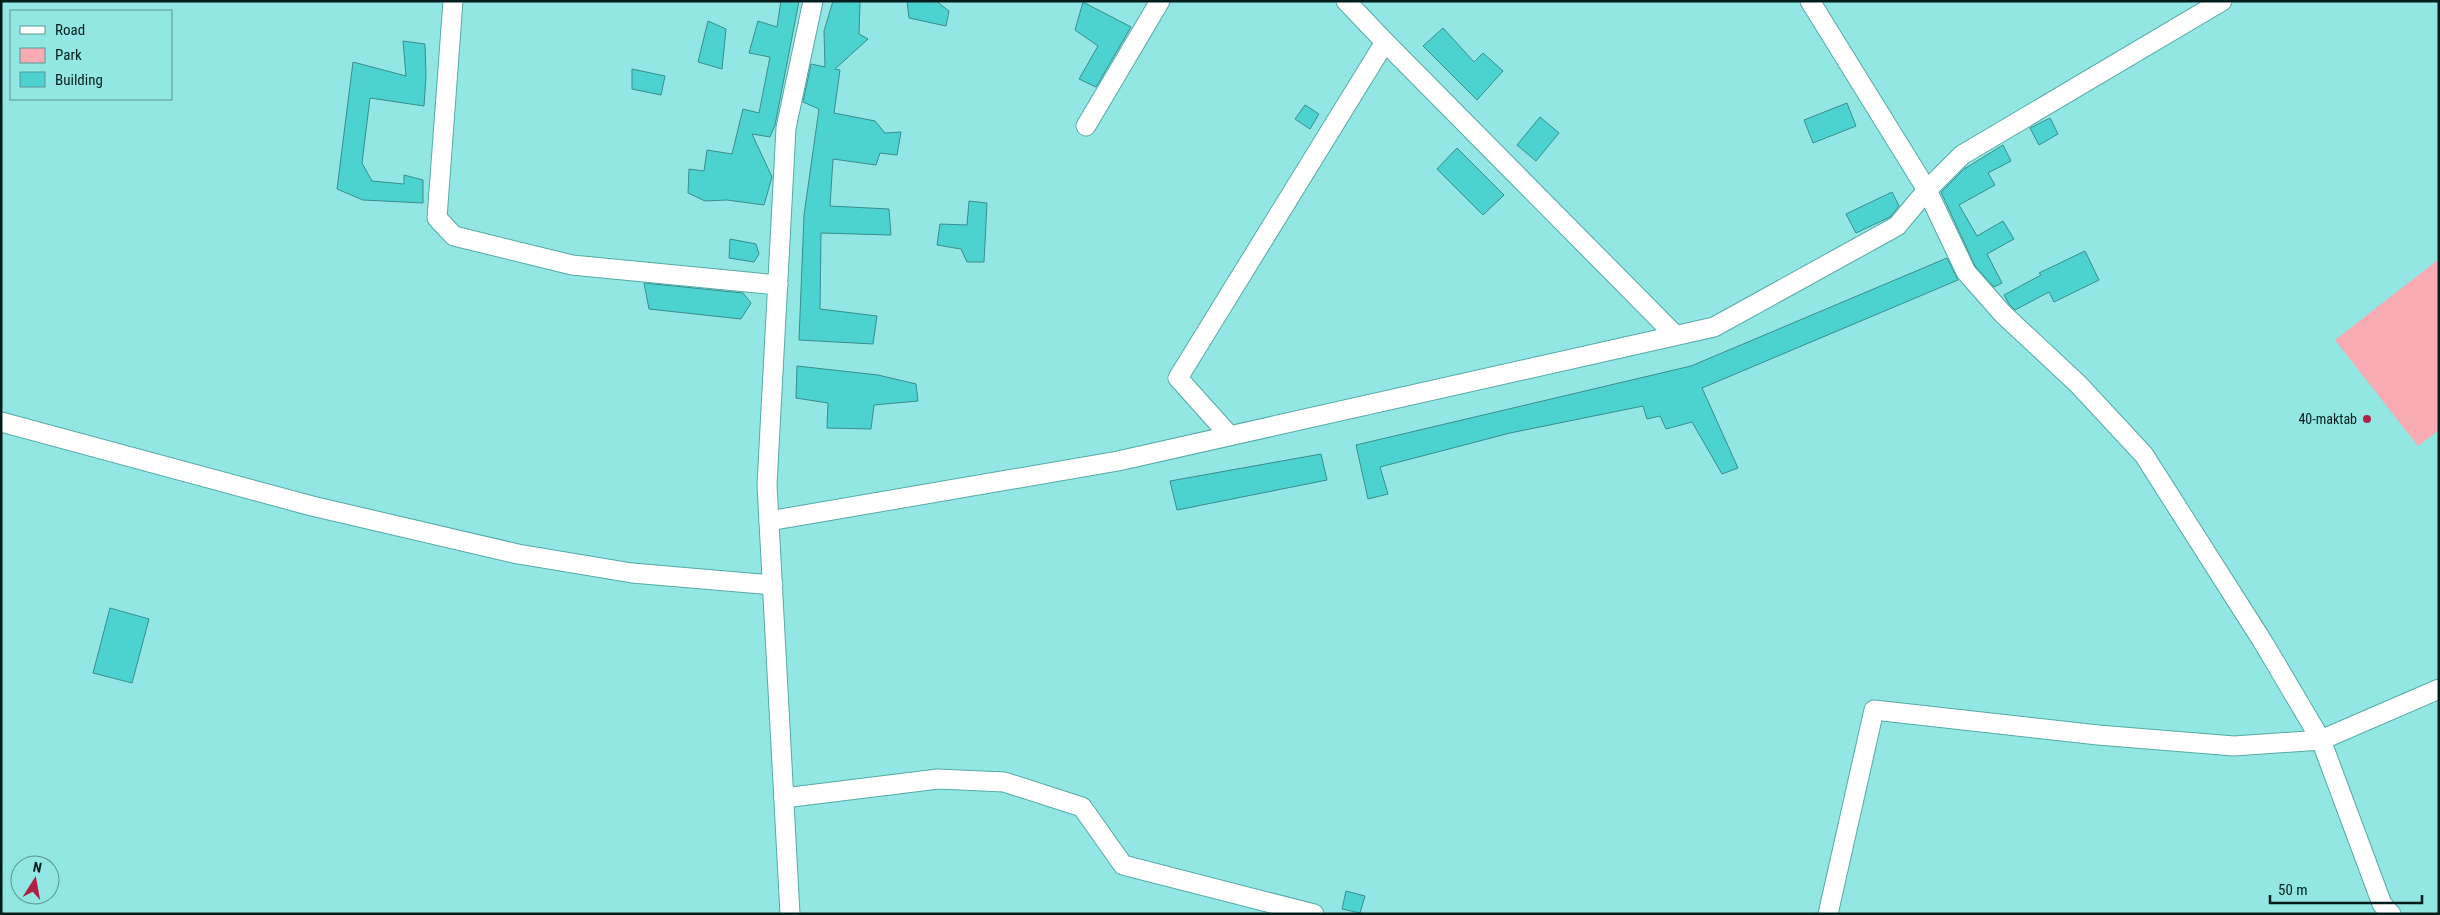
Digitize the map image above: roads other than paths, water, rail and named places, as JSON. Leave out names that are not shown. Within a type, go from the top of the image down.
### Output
[{"type":"street","points":[[453,1],[437,218],[454,236],[572,265],[778,285]]},
{"type":"street","points":[[790,914],[767,485],[786,128],[813,1]]},
{"type":"street","points":[[1086,126],[1160,1]]},
{"type":"street","points":[[1346,1],[1675,335]]},
{"type":"street","points":[[1810,1],[1926,190],[1966,272],[2003,314],[2078,384],[2144,454],[2263,642],[2321,740],[2382,904],[2391,914]]},
{"type":"street","points":[[769,521],[1118,461],[1714,327],[1896,226],[1926,190],[1962,155],[2222,1]]},
{"type":"street","points":[[1229,435],[1178,378],[1385,42]]},
{"type":"street","points":[[1,422],[312,506],[518,554],[632,573],[772,585]]},
{"type":"street","points":[[1828,914],[1874,710],[2098,735],[2234,746],[2321,740],[2439,689]]},
{"type":"street","points":[[784,798],[938,779],[1004,782],[1082,807],[1123,866],[1314,914]]},
{"type":"place","name":"40-maktab","points":[[2367,419]]}]
